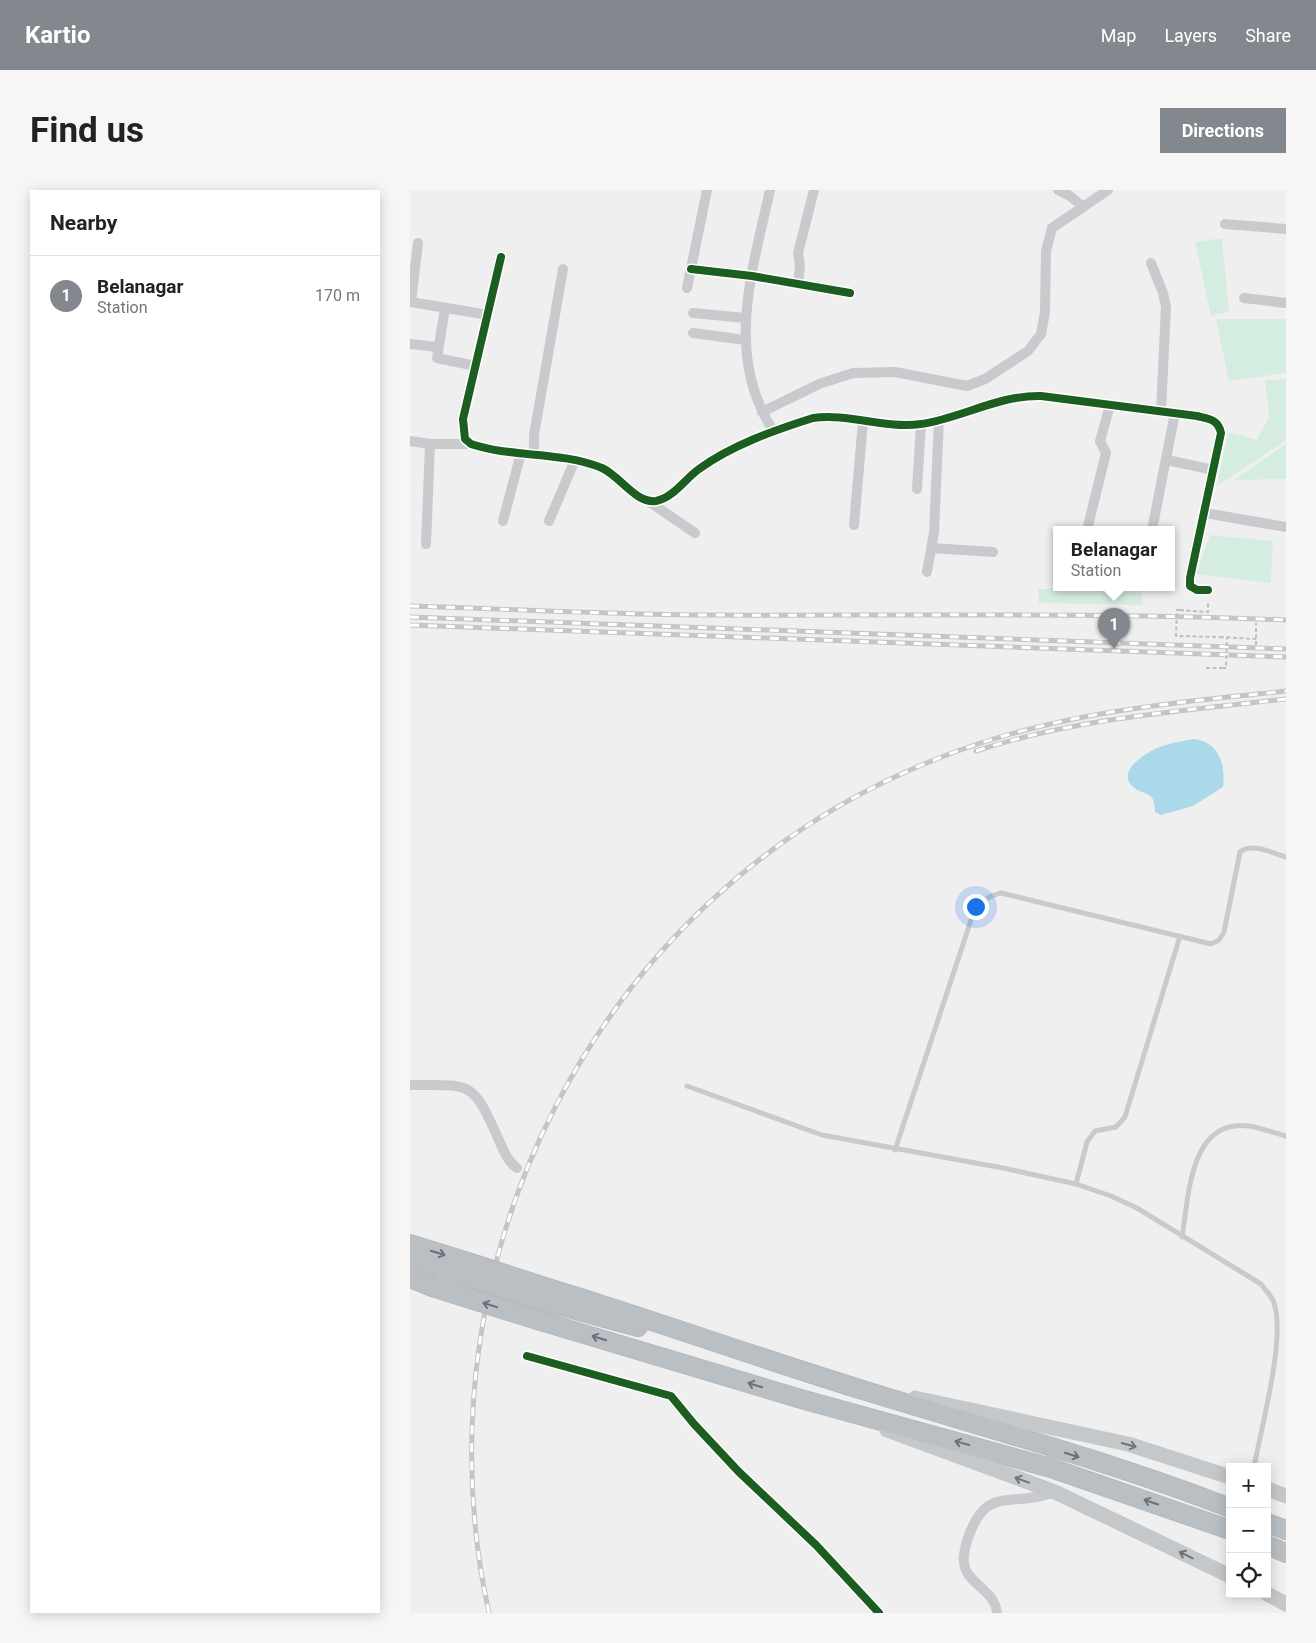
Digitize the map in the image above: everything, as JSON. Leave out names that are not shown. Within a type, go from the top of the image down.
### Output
[{"type":"highway","points":[[410,1244],[463,1268],[541,1293],[685,1331],[752,1356],[1053,1448],[1226,1507]]},
{"type":"highway","points":[[410,1259],[463,1268]]},
{"type":"highway","points":[[410,1278],[432,1287]]},
{"type":"highway","points":[[410,1282],[432,1287],[801,1399],[1051,1468],[1226,1529]]},
{"type":"highway","points":[[1271,1524],[1286,1530]]},
{"type":"highway","points":[[1271,1547],[1286,1553]]},
{"type":"main road","points":[[808,1373],[1128,1444],[1226,1476]]},
{"type":"main road","points":[[801,1399],[1055,1492],[1226,1574]]},
{"type":"main road","points":[[1271,1491],[1286,1496]]},
{"type":"main road","points":[[1271,1596],[1286,1604]]},
{"type":"street","points":[[687,288],[706,190]]},
{"type":"street","points":[[769,423],[754,394],[745,340],[745,318],[770,190]]},
{"type":"street","points":[[798,284],[800,266],[798,253],[814,190]]},
{"type":"street","points":[[1058,190],[1070,196],[1082,206]]},
{"type":"street","points":[[647,500],[657,500],[667,496],[699,469],[726,453],[827,381],[853,373],[895,372],[967,386],[992,374],[1028,351],[1038,338],[1045,312],[1048,238],[1052,228],[1058,222],[1108,190]]},
{"type":"street","points":[[1225,224],[1286,229]]},
{"type":"street","points":[[418,243],[411,302],[488,315]]},
{"type":"street","points":[[467,437],[463,419],[501,257]]},
{"type":"street","points":[[1151,263],[1163,293],[1166,307],[1161,412]]},
{"type":"street","points":[[534,451],[534,435],[563,269]]},
{"type":"street","points":[[691,269],[752,276],[850,293]]},
{"type":"street","points":[[1244,298],[1286,303]]},
{"type":"street","points":[[445,308],[437,347],[437,358],[476,366]]},
{"type":"street","points":[[692,313],[745,318]]},
{"type":"street","points":[[692,333],[745,340]]},
{"type":"street","points":[[410,344],[437,347]]},
{"type":"street","points":[[769,423],[827,416],[863,422],[921,424],[1022,396],[1041,396],[1213,420],[1220,425],[1221,433],[1190,578],[1190,586],[1197,590],[1208,590]]},
{"type":"street","points":[[1088,526],[1106,453],[1100,441],[1110,405]]},
{"type":"street","points":[[1153,526],[1175,414]]},
{"type":"street","points":[[927,572],[931,548],[939,419]]},
{"type":"street","points":[[854,525],[863,422]]},
{"type":"street","points":[[917,489],[921,424]]},
{"type":"street","points":[[410,441],[430,444],[467,437],[521,452],[534,451],[576,460],[604,469],[695,533]]},
{"type":"street","points":[[426,544],[430,444]]},
{"type":"street","points":[[504,521],[521,452]]},
{"type":"street","points":[[549,521],[576,460]]},
{"type":"street","points":[[1167,460],[1214,470]]},
{"type":"street","points":[[1205,513],[1286,527]]},
{"type":"street","points":[[931,548],[993,552]]},
{"type":"street","points":[[410,1085],[450,1084],[472,1091],[479,1098],[504,1153],[517,1168]]},
{"type":"street","points":[[527,1356],[671,1396],[694,1424],[738,1471],[816,1545],[879,1613]]},
{"type":"street","points":[[997,1613],[992,1598],[968,1573],[964,1563],[963,1554],[972,1526],[980,1512],[991,1503],[1005,1499],[1034,1499],[1055,1492]]},
{"type":"lane","points":[[895,1150],[968,929],[979,902],[989,896],[1001,893],[1212,944],[1219,940],[1224,932],[1240,852],[1244,848],[1253,847],[1286,857]]},
{"type":"lane","points":[[1076,1184],[1087,1142],[1094,1131],[1116,1127],[1125,1117],[1180,936]]},
{"type":"lane","points":[[688,1086],[822,1135],[895,1150],[940,1156],[1076,1184],[1111,1196],[1137,1208],[1261,1284],[1274,1302],[1277,1321],[1274,1355],[1255,1463]]},
{"type":"lane","points":[[1182,1237],[1193,1173],[1200,1151],[1212,1135],[1227,1127],[1248,1126],[1286,1136]]},
{"type":"path","points":[[1208,590],[1208,612],[1177,610],[1176,636],[1256,638]]},
{"type":"path","points":[[1256,623],[1256,645]]},
{"type":"path","points":[[1206,668],[1226,668],[1227,637]]},
{"type":"green space","points":[[1222,238],[1229,312],[1211,316],[1195,242]]},
{"type":"green space","points":[[1216,319],[1286,319],[1286,373],[1229,381]]},
{"type":"green space","points":[[1286,379],[1286,440],[1217,486],[1228,432],[1257,440],[1269,417],[1265,380]]},
{"type":"green space","points":[[1286,444],[1286,479],[1234,480]]},
{"type":"green space","points":[[1210,535],[1273,541],[1271,583],[1196,574]]},
{"type":"green space","points":[[1038,589],[1053,589],[1053,591],[1141,591],[1143,605],[1039,603]]},
{"type":"water","points":[[1193,739],[1209,744],[1215,749],[1222,763],[1223,787],[1193,806],[1161,815],[1155,812],[1151,796],[1132,786],[1128,779],[1128,773],[1138,760],[1153,750],[1169,744]]},
{"type":"railway","points":[[410,606],[592,613],[1067,615],[1286,620]]},
{"type":"railway","points":[[410,617],[1286,649]]},
{"type":"railway","points":[[410,625],[1286,657]]},
{"type":"railway","points":[[489,1613],[472,1481],[479,1350],[507,1224],[556,1105],[625,996],[711,900],[815,821],[934,760],[977,744],[1064,721],[1151,706],[1286,691]]},
{"type":"railway","points":[[976,751],[1014,740],[1091,723],[1168,712],[1286,699]]},
{"type":"cycle path","points":[[501,257],[463,419],[465,439],[471,444],[503,451],[570,459],[586,463],[609,472],[642,498],[656,501],[674,492],[694,473],[712,460],[740,445],[813,418],[840,418],[907,425],[921,424],[1010,399],[1041,396],[1197,416],[1215,422],[1220,428],[1221,433],[1190,578],[1190,586],[1197,590],[1208,590]]},
{"type":"cycle path","points":[[691,269],[752,276],[850,293]]},
{"type":"cycle path","points":[[527,1356],[671,1396],[694,1424],[738,1471],[816,1545],[879,1613]]},
{"type":"place","name":"Belanagar","points":[[1114,649]]}]
